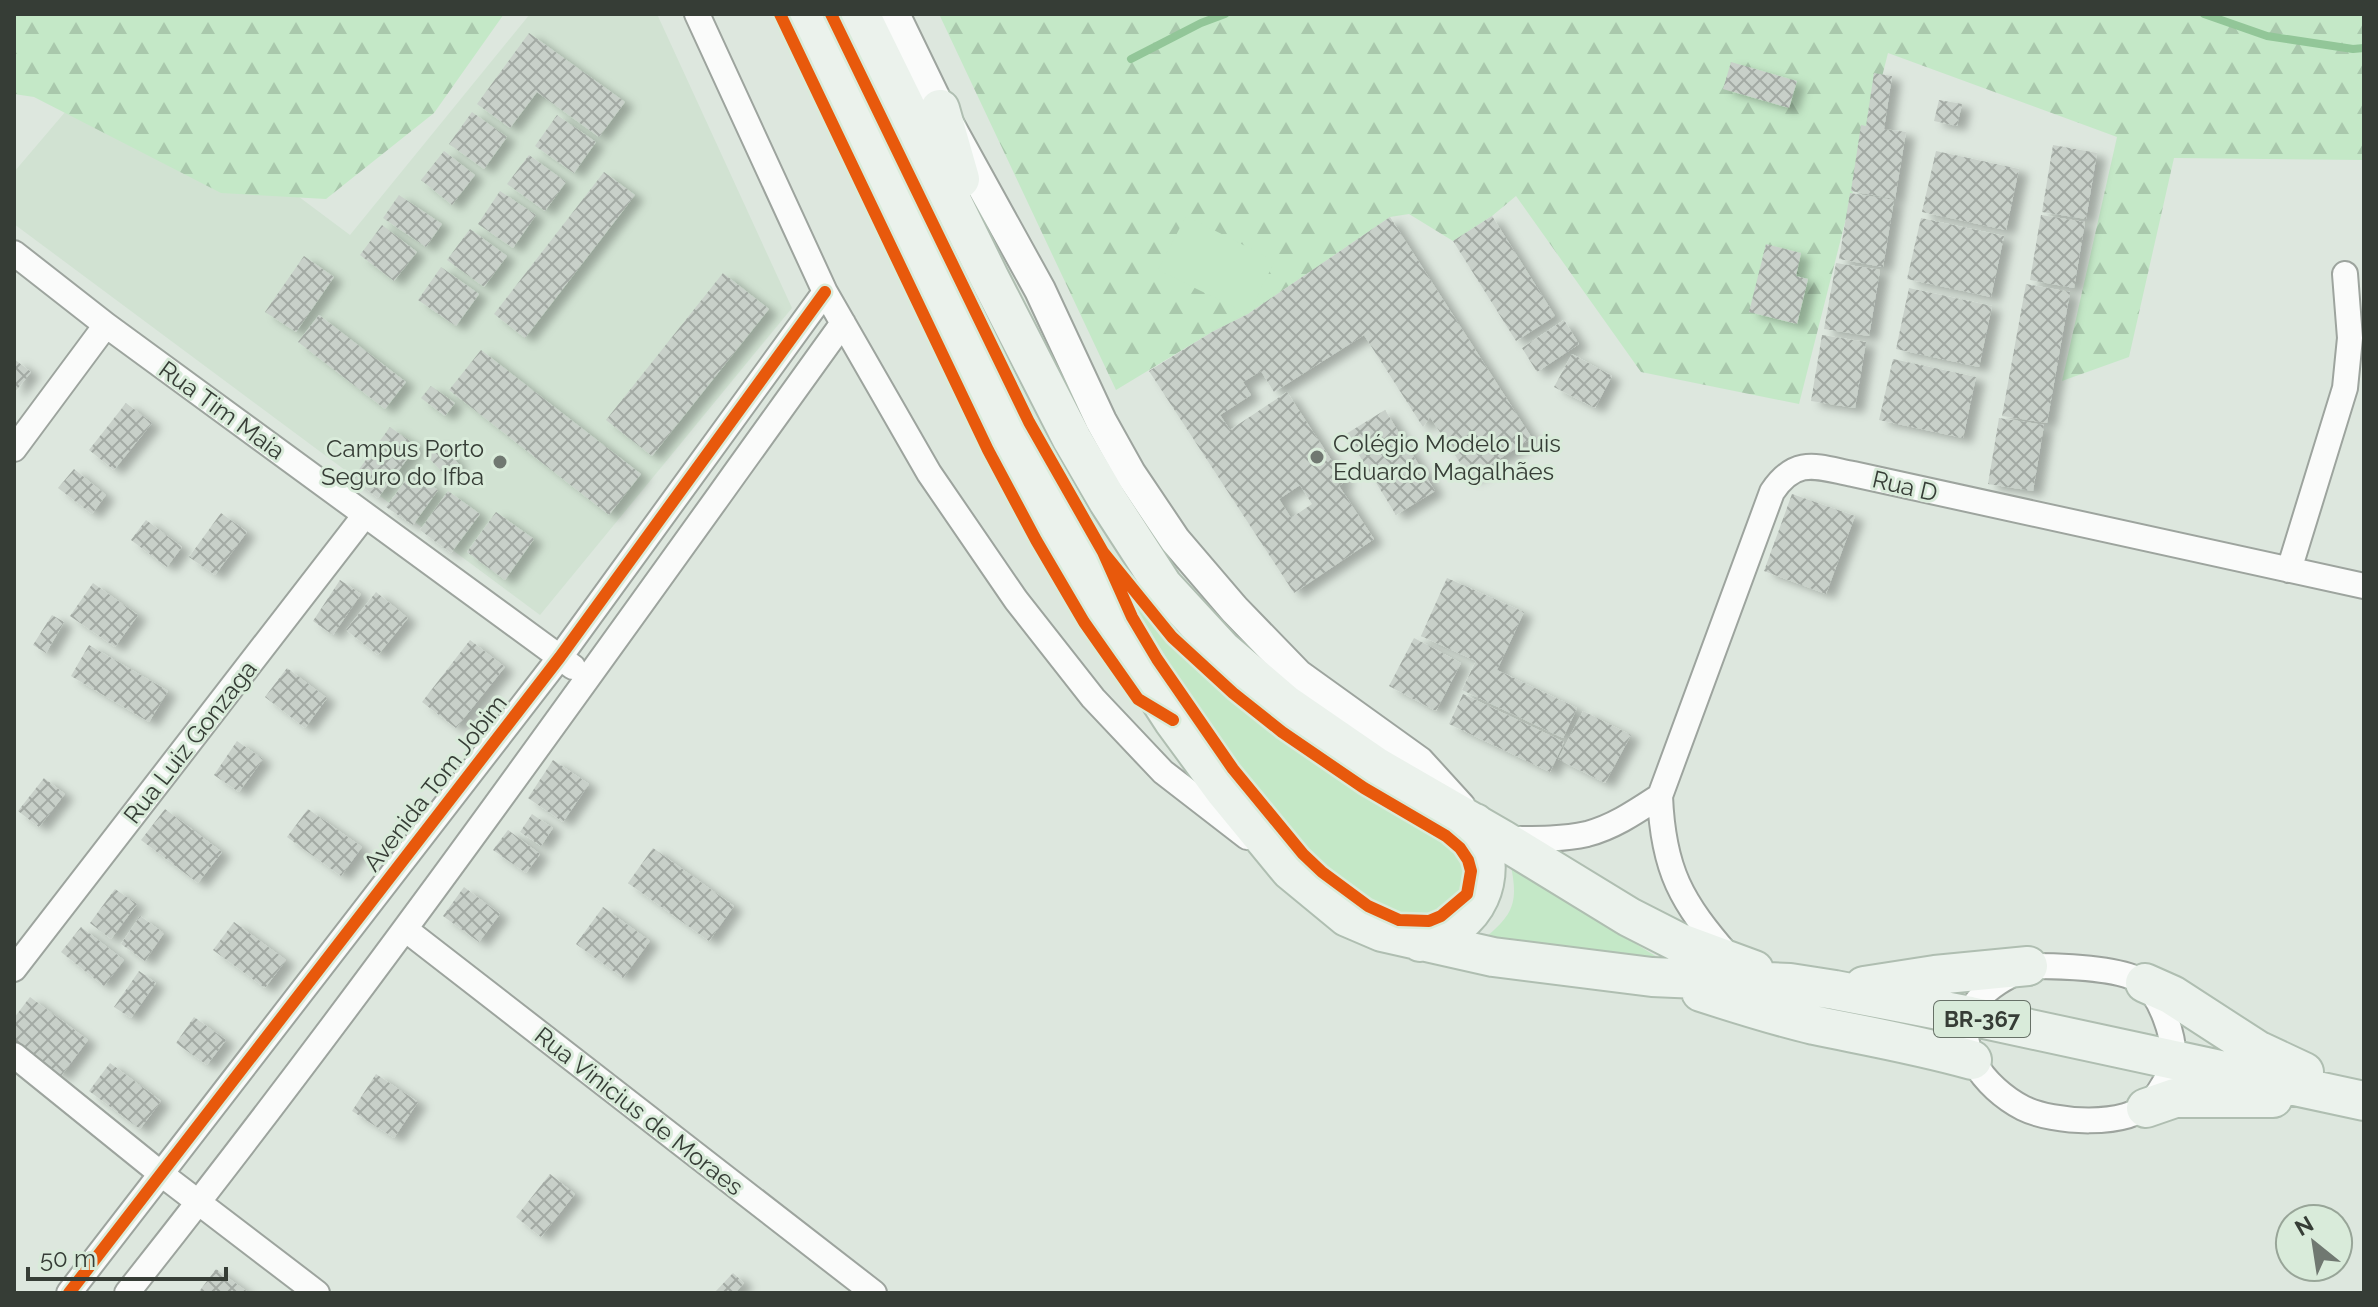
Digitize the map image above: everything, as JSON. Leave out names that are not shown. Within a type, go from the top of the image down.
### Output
[{"type":"main road","name":"BR-367","points":[[806,14],[874,150],[927,269],[1001,421],[1116,630],[1173,720],[1225,791],[1290,870],[1347,917],[1382,932],[1493,957],[1652,977],[1790,983],[1835,990],[2364,1101]]},
{"type":"main road","name":"BR-367","points":[[860,14],[1072,439],[1163,586],[1222,650],[1285,704],[1375,766],[1629,917],[1678,942],[1790,983]]},
{"type":"main road","points":[[940,109],[989,277]]},
{"type":"main road","points":[[1420,942],[1442,936],[1460,924],[1475,907],[1484,887],[1487,865],[1484,843],[1489,831]]},
{"type":"main road","points":[[1835,990],[1935,975],[2028,966]]},
{"type":"main road","points":[[1652,977],[1759,1011],[1909,1042],[1972,1060]]},
{"type":"main road","points":[[2145,983],[2172,995],[2257,1050],[2364,1101]]},
{"type":"main road","points":[[2146,1108],[2175,1098],[2364,1101]]},
{"type":"street","points":[[697,14],[825,292],[929,473],[1016,600],[1093,698],[1163,772],[1290,870]]},
{"type":"street","points":[[894,14],[940,109],[1040,290],[1101,421],[1130,473],[1175,540],[1234,609],[1298,675],[1419,762],[1489,831],[1545,839],[1586,834],[1625,819],[1660,796]]},
{"type":"street","name":"Rua Tim Maia","points":[[14,253],[106,325],[588,677]]},
{"type":"street","points":[[2289,570],[2345,388],[2350,338],[2345,274]]},
{"type":"street","name":"Avenida Tom Jobim","points":[[69,1293],[560,657],[825,292]]},
{"type":"street","points":[[127,1293],[199,1203],[412,920],[843,323]]},
{"type":"street","points":[[14,449],[106,325]]},
{"type":"street","name":"Rua D","points":[[1735,964],[1688,905],[1671,871],[1661,834],[1660,796],[1772,492],[1782,477],[1796,468],[1811,466],[1853,474],[2364,586]]},
{"type":"street","name":"Rua Luiz Gonzaga","points":[[14,969],[365,515]]},
{"type":"street","name":"Rua Vinicius de Moraes","points":[[384,885],[412,920],[874,1293]]},
{"type":"street","points":[[2028,966],[2083,968],[2145,983],[2168,1025],[2173,1059],[2158,1094],[2146,1108],[2122,1117],[2088,1120],[2048,1115],[2024,1108],[2013,1101],[1989,1082],[1972,1060],[1966,1037],[1977,1001],[1993,986],[2028,966]]},
{"type":"street","points":[[14,1055],[160,1173],[317,1293]]},
{"type":"shaded area","name":"Campus Porto Seguro do Ifba","points":[[530,14],[657,14],[792,308],[540,615],[14,224],[14,172],[112,57],[350,235]]},
{"type":"green space","points":[[14,14],[504,14],[434,113],[326,199],[221,193],[34,97],[14,94]]},
{"type":"green space","points":[[939,14],[2364,14],[2364,160],[2174,158],[2129,357],[2062,381],[2117,137],[1888,53],[1799,404],[1641,372],[1516,196],[1453,241],[1409,214],[1390,217],[1248,314],[1116,390]]},
{"type":"green space","points":[[1186,216],[1275,261],[1248,314],[1158,270]]},
{"type":"green space","points":[[1117,575],[1171,642],[1245,711],[1327,770],[1451,848],[1465,869],[1459,891],[1450,904],[1430,914],[1388,908],[1343,880],[1296,836],[1208,723]]},
{"type":"green space","points":[[1511,866],[1657,957],[1486,937],[1503,921],[1512,906],[1514,889]]},
{"type":"building","points":[[529,33],[625,102],[599,137],[537,92],[510,128],[477,104]]},
{"type":"building","points":[[1731,62],[1797,81],[1789,108],[1723,89]]},
{"type":"building","points":[[1874,73],[1892,76],[1884,129],[1906,132],[1895,199],[1851,191],[1861,125],[1866,126]]},
{"type":"building","points":[[1939,100],[1962,104],[1957,126],[1934,121]]},
{"type":"building","points":[[472,112],[507,137],[484,169],[449,144]]},
{"type":"building","points":[[557,115],[596,142],[574,173],[535,146]]},
{"type":"building","points":[[2053,145],[2097,153],[2086,219],[2042,212]]},
{"type":"building","points":[[444,151],[475,175],[452,205],[421,180]]},
{"type":"building","points":[[1936,151],[2019,169],[2006,230],[1922,212]]},
{"type":"building","points":[[529,155],[566,182],[545,211],[507,184]]},
{"type":"building","points":[[604,172],[635,195],[525,338],[494,314]]},
{"type":"building","points":[[500,191],[536,215],[513,248],[478,224]]},
{"type":"building","points":[[1850,193],[1894,200],[1883,267],[1839,259]]},
{"type":"building","points":[[399,195],[442,224],[426,247],[383,218]]},
{"type":"building","points":[[2041,215],[2085,222],[2074,288],[2030,280]]},
{"type":"building","points":[[1492,216],[1555,316],[1516,341],[1453,241]]},
{"type":"building","points":[[1390,217],[1532,438],[1470,478],[1430,417],[1423,427],[1364,335],[1274,392],[1261,371],[1243,382],[1251,395],[1220,415],[1230,430],[1287,392],[1345,481],[1339,486],[1374,539],[1294,593],[1149,371],[1248,314]],"holes":[[[1300,485],[1312,504],[1291,518],[1279,499]]]},
{"type":"building","points":[[1921,218],[2004,236],[1991,297],[1907,279]]},
{"type":"building","points":[[382,225],[417,252],[394,281],[360,255]]},
{"type":"building","points":[[470,229],[507,256],[484,287],[447,260]]},
{"type":"building","points":[[1766,244],[1801,253],[1796,276],[1808,279],[1797,324],[1749,312]]},
{"type":"building","points":[[304,256],[334,277],[296,332],[265,312]]},
{"type":"building","points":[[1836,263],[1880,270],[1869,336],[1824,329]]},
{"type":"building","points":[[441,267],[479,294],[456,326],[418,300]]},
{"type":"building","points":[[723,273],[769,309],[652,456],[606,420]]},
{"type":"building","points":[[2026,284],[2070,292],[2047,423],[2002,416]]},
{"type":"building","points":[[1909,288],[1992,306],[1979,367],[1896,349]]},
{"type":"building","points":[[319,315],[406,382],[385,409],[298,342]]},
{"type":"building","points":[[1564,320],[1579,344],[1537,372],[1522,348]]},
{"type":"building","points":[[1822,335],[1866,342],[1855,408],[1811,401]]},
{"type":"building","points":[[481,350],[641,474],[609,515],[449,390]]},
{"type":"building","points":[[1572,354],[1612,376],[1595,408],[1554,387]]},
{"type":"building","points":[[14,359],[31,372],[14,393]]},
{"type":"building","points":[[1893,359],[1976,377],[1963,438],[1879,420]]},
{"type":"building","points":[[431,386],[455,403],[445,416],[421,398]]},
{"type":"building","points":[[126,403],[152,423],[114,470],[89,450]]},
{"type":"building","points":[[1385,410],[1435,491],[1396,515],[1346,434]]},
{"type":"building","points":[[1999,418],[2044,425],[2033,491],[1988,484]]},
{"type":"building","points":[[390,427],[417,446],[378,498],[352,479]]},
{"type":"building","points":[[438,442],[459,464],[446,476],[425,454]]},
{"type":"building","points":[[74,469],[106,495],[92,514],[58,488]]},
{"type":"building","points":[[412,472],[438,490],[413,525],[386,507]]},
{"type":"building","points":[[448,491],[480,514],[451,553],[420,530]]},
{"type":"building","points":[[1792,494],[1855,516],[1826,594],[1764,571]]},
{"type":"building","points":[[496,512],[534,539],[505,580],[467,552]]},
{"type":"building","points":[[221,513],[247,532],[215,575],[189,557]]},
{"type":"building","points":[[146,520],[182,547],[167,567],[131,540]]},
{"type":"building","points":[[1447,578],[1524,612],[1497,670],[1577,708],[1563,738],[1462,690],[1476,661],[1421,636]]},
{"type":"building","points":[[340,580],[361,594],[333,635],[313,621]]},
{"type":"building","points":[[93,583],[138,615],[115,647],[70,616]]},
{"type":"building","points":[[376,592],[408,618],[378,655],[346,630]]},
{"type":"building","points":[[52,615],[64,622],[46,653],[33,645]]},
{"type":"building","points":[[1414,638],[1461,663],[1436,711],[1389,686]]},
{"type":"building","points":[[470,640],[505,667],[456,728],[422,702]]},
{"type":"building","points":[[89,645],[168,691],[149,722],[71,676]]},
{"type":"building","points":[[287,668],[327,698],[305,728],[265,697]]},
{"type":"building","points":[[1463,694],[1564,742],[1550,772],[1449,724]]},
{"type":"building","points":[[1583,711],[1631,735],[1605,783],[1558,759]]},
{"type":"building","points":[[237,741],[263,759],[239,792],[214,775]]},
{"type":"building","points":[[553,760],[589,784],[563,822],[528,798]]},
{"type":"building","points":[[44,778],[65,794],[39,827],[18,811]]},
{"type":"building","points":[[165,809],[222,852],[198,883],[141,840]]},
{"type":"building","points":[[308,809],[362,847],[341,876],[287,837]]},
{"type":"building","points":[[532,814],[553,828],[541,846],[520,832]]},
{"type":"building","points":[[508,830],[540,854],[526,873],[493,850]]},
{"type":"building","points":[[653,848],[734,906],[709,941],[628,883]]},
{"type":"building","points":[[464,887],[500,914],[479,942],[443,916]]},
{"type":"building","points":[[115,889],[137,904],[111,939],[90,923]]},
{"type":"building","points":[[603,907],[650,941],[623,978],[576,944]]},
{"type":"building","points":[[140,916],[164,933],[145,961],[121,944]]},
{"type":"building","points":[[234,922],[286,960],[265,988],[213,950]]},
{"type":"building","points":[[81,927],[124,960],[104,986],[61,952]]},
{"type":"building","points":[[139,971],[156,983],[131,1018],[114,1007]]},
{"type":"building","points":[[30,997],[88,1040],[61,1076],[14,1041],[14,1018]]},
{"type":"building","points":[[194,1017],[226,1040],[207,1065],[176,1043]]},
{"type":"building","points":[[110,1063],[161,1101],[140,1129],[89,1091]]},
{"type":"building","points":[[376,1074],[418,1102],[394,1138],[352,1111]]},
{"type":"building","points":[[550,1174],[575,1194],[541,1237],[516,1217]]},
{"type":"building","points":[[216,1269],[249,1293],[198,1293]]},
{"type":"building","points":[[733,1273],[744,1283],[735,1293],[716,1291]]},
{"type":"waterway","points":[[1131,59],[1225,14]]},
{"type":"waterway","points":[[2204,14],[2267,36],[2364,48]]},
{"type":"cycle path","points":[[780,14],[988,450],[1036,540],[1084,622],[1138,699],[1173,720]]},
{"type":"cycle path","points":[[831,14],[1029,422],[1103,552],[1132,617],[1157,659],[1233,769],[1303,854],[1368,906],[1399,920],[1429,921],[1441,916],[1467,894],[1471,871],[1460,848],[1446,836],[1364,788],[1282,732],[1233,693],[1172,637],[1103,552]]},
{"type":"cycle path","points":[[69,1293],[560,657],[825,292]]},
{"type":"place","name":"Colégio Modelo Luis Eduardo Magalhães","points":[[1317,457]]},
{"type":"place","name":"Campus Porto Seguro do Ifba","points":[[500,462]]}]
